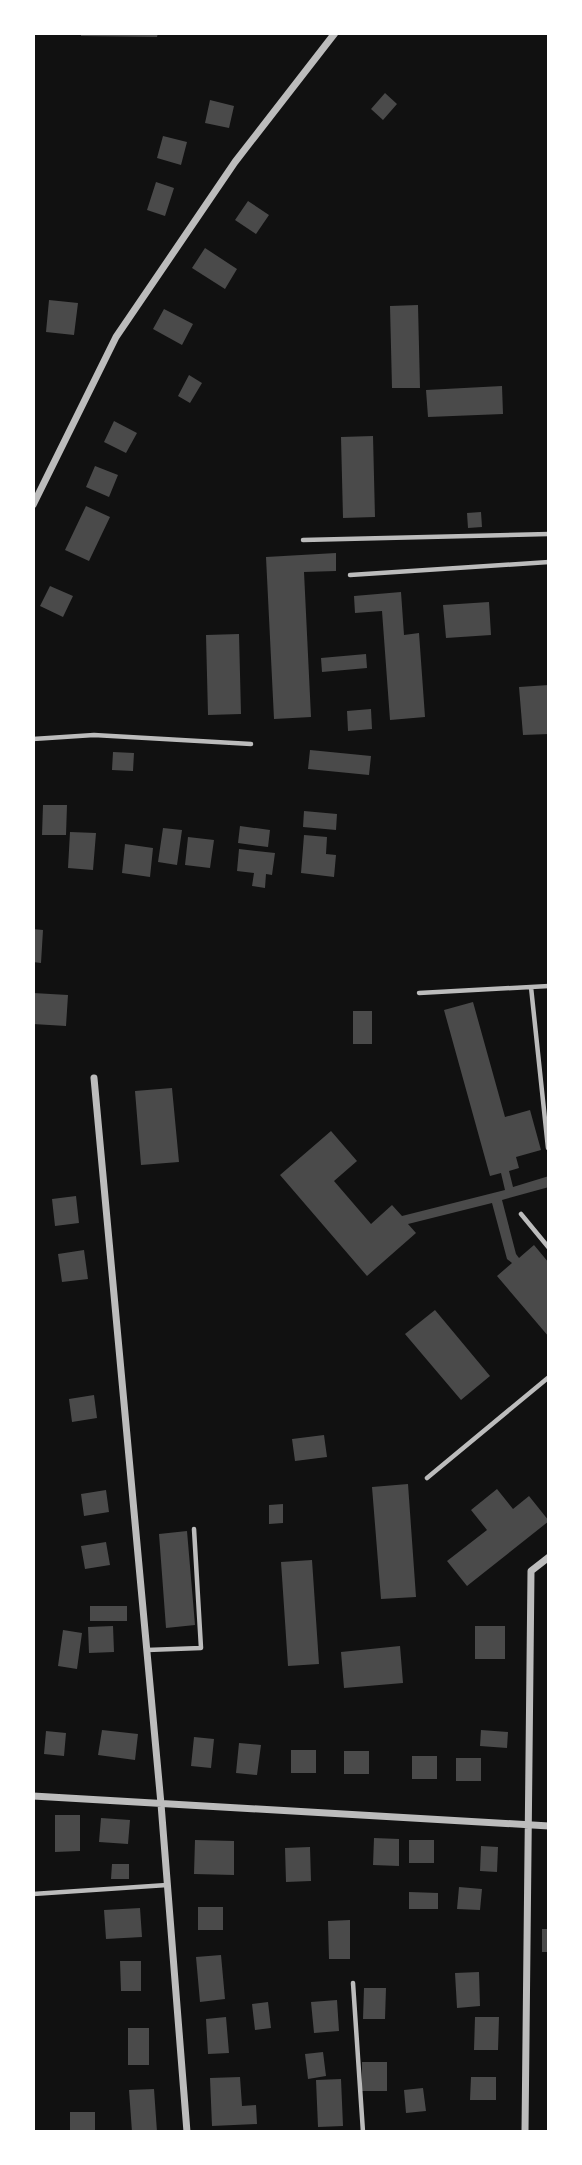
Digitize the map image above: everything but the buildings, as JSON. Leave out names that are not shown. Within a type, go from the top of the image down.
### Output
[{"type":"street","points":[[33,505],[116,337],[235,162],[335,33]]},
{"type":"street","points":[[94,1078],[162,1804],[187,2132]]},
{"type":"street","points":[[525,2132],[531,1571],[549,1557]]},
{"type":"street","points":[[33,1796],[549,1826]]},
{"type":"lane","points":[[303,540],[549,534]]},
{"type":"lane","points":[[350,575],[549,562]]},
{"type":"lane","points":[[33,739],[94,735],[251,744]]},
{"type":"lane","points":[[419,993],[549,986]]},
{"type":"lane","points":[[531,987],[548,1148]]},
{"type":"lane","points":[[521,1214],[549,1248]]},
{"type":"lane","points":[[427,1478],[549,1377]]},
{"type":"lane","points":[[147,1650],[201,1648],[194,1529]]},
{"type":"lane","points":[[33,1894],[168,1885]]},
{"type":"lane","points":[[353,1983],[363,2132]]}]
